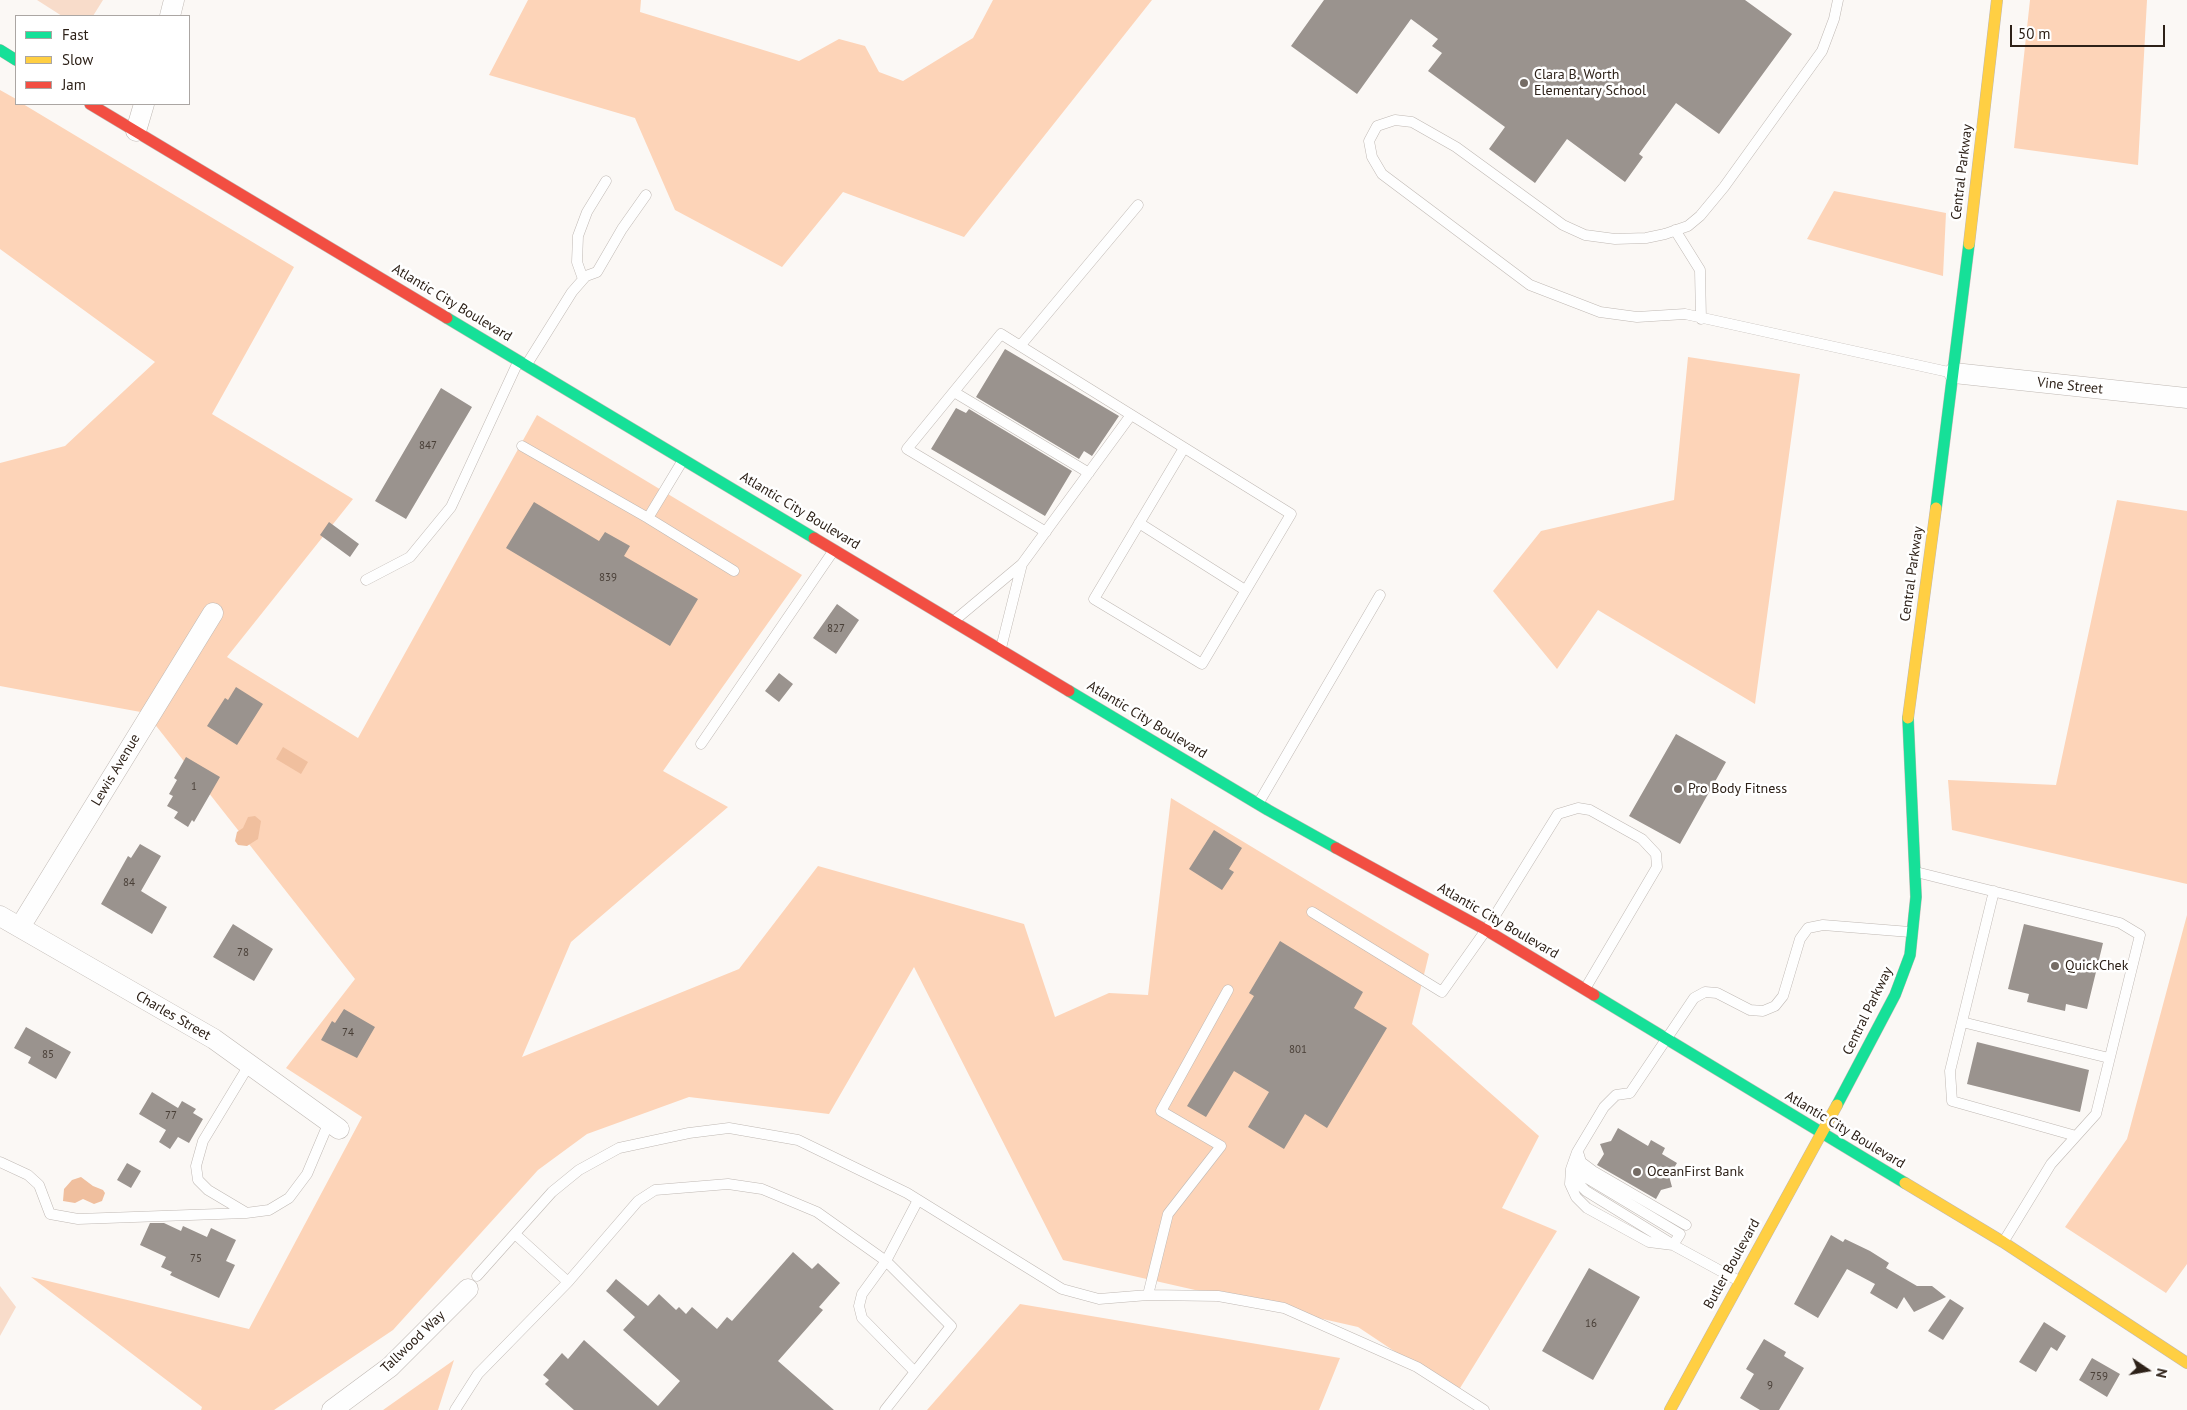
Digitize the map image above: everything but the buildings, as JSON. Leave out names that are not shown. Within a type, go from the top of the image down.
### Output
[{"type":"main road","name":"Central Parkway","points":[[1821,1132],[1895,995],[1910,955],[1914,932],[1915,872],[1907,724],[1954,373],[1996,0]]},
{"type":"main road","points":[[0,50],[15,59]]},
{"type":"main road","name":"Atlantic City Boulevard","points":[[92,105],[1258,804],[1486,930],[1666,1038],[2003,1242],[2187,1363]]},
{"type":"main road","name":"Butler Boulevard","points":[[1670,1410],[1821,1132]]},
{"type":"street","points":[[170,15],[174,0]]},
{"type":"street","points":[[136,132],[144,105]]},
{"type":"street","name":"Vine Street","points":[[1954,373],[2187,398]]},
{"type":"street","name":"Lewis Avenue","points":[[20,927],[213,613]]},
{"type":"street","name":"Charles Street","points":[[0,916],[214,1039],[334,1125]]},
{"type":"street","name":"Tallwood Way","points":[[332,1410],[390,1367],[473,1282]]},
{"type":"lane","points":[[1838,0],[1834,19],[1822,51],[1724,187],[1700,216],[1688,226],[1646,238],[1615,239],[1578,232],[1563,225],[1456,147],[1412,122],[1395,120],[1377,126],[1369,141],[1372,157],[1382,174],[1530,285],[1600,312],[1637,317],[1685,314],[1954,373]]},
{"type":"lane","points":[[583,279],[577,262],[578,236],[587,212],[606,181]]},
{"type":"lane","points":[[366,580],[410,556],[451,507],[523,363],[572,292],[583,279],[597,272],[622,229],[646,195]]},
{"type":"lane","points":[[1020,346],[1138,205]]},
{"type":"lane","points":[[1675,230],[1700,270],[1701,318]]},
{"type":"lane","points":[[1046,532],[907,449],[1001,334],[1290,514],[1202,664],[1094,599],[1184,448]]},
{"type":"lane","points":[[954,392],[1090,473]]},
{"type":"lane","points":[[954,621],[1022,564],[1131,415]]},
{"type":"lane","points":[[522,446],[648,518],[734,571]]},
{"type":"lane","points":[[648,518],[684,459]]},
{"type":"lane","points":[[1139,523],[1246,590]]},
{"type":"lane","points":[[701,744],[834,549]]},
{"type":"lane","points":[[1000,649],[1022,564]]},
{"type":"lane","points":[[1258,804],[1380,595]]},
{"type":"lane","points":[[1312,912],[1442,992],[1486,930],[1558,814],[1578,808],[1590,810],[1642,839],[1656,854],[1657,867],[1585,990]]},
{"type":"lane","points":[[1915,872],[2120,923],[2140,935],[2096,1114],[2051,1164],[2003,1242]]},
{"type":"lane","points":[[1994,891],[1950,1071],[1952,1101],[2076,1136]]},
{"type":"lane","points":[[1739,1281],[1673,1245],[1649,1242],[1587,1208],[1576,1197],[1570,1184],[1571,1169],[1577,1152],[1604,1107],[1616,1095],[1630,1093],[1694,998],[1705,992],[1718,993],[1750,1010],[1763,1011],[1775,1006],[1783,996],[1800,939],[1808,928],[1823,925],[1914,932]]},
{"type":"lane","points":[[1148,1295],[1168,1214],[1221,1146],[1161,1111],[1228,990]]},
{"type":"lane","points":[[1962,1022],[2109,1058]]},
{"type":"lane","points":[[246,1213],[208,1190],[198,1180],[196,1166],[203,1142],[250,1064]]},
{"type":"lane","points":[[0,1162],[28,1175],[39,1185],[50,1214],[78,1218],[246,1213],[269,1210],[289,1198],[308,1174],[334,1125]]},
{"type":"lane","points":[[473,1282],[552,1192],[580,1170],[619,1148],[689,1133],[729,1128],[798,1140],[918,1200],[1062,1289],[1099,1299],[1148,1295],[1218,1296],[1284,1308],[1418,1367],[1484,1410]]},
{"type":"lane","points":[[1577,1152],[1577,1167],[1585,1178],[1683,1229],[1673,1245]]},
{"type":"lane","points":[[455,1410],[478,1374],[568,1282],[638,1201],[655,1190],[680,1186],[728,1184],[762,1189],[817,1212],[886,1261],[951,1326],[885,1410]]},
{"type":"lane","points":[[915,1372],[862,1318],[859,1306],[862,1294],[886,1261],[918,1200]]},
{"type":"lane","points":[[515,1234],[568,1282]]},
{"type":"shaded area","points":[[37,0],[103,0],[94,15],[60,15]]},
{"type":"shaded area","points":[[528,0],[641,0],[640,12],[799,61],[839,39],[865,46],[879,72],[903,81],[973,38],[993,0],[1152,0],[964,237],[843,192],[782,267],[675,210],[635,118],[489,75]]},
{"type":"shaded area","points":[[2030,0],[2147,0],[2138,165],[2014,148]]},
{"type":"shaded area","points":[[0,90],[15,98],[15,105],[25,105],[294,267],[212,414],[353,499],[227,657],[358,738],[537,415],[802,575],[663,771],[728,807],[571,942],[522,1057],[739,969],[818,866],[1024,924],[1055,1017],[1109,993],[1148,995],[1171,798],[1429,954],[1412,1024],[1539,1136],[1502,1208],[1557,1231],[1457,1393],[1358,1327],[1063,1260],[914,967],[829,1114],[689,1097],[587,1134],[538,1170],[393,1330],[274,1410],[201,1410],[202,1407],[31,1277],[249,1329],[362,1117],[286,1068],[355,979],[146,713],[0,686],[0,463],[65,446],[155,362],[0,249]]},
{"type":"shaded area","points":[[1834,191],[1946,213],[1943,276],[1807,239]]},
{"type":"shaded area","points":[[1688,357],[1800,374],[1755,704],[1598,610],[1557,669],[1493,591],[1541,531],[1674,500]]},
{"type":"shaded area","points":[[2117,500],[2187,511],[2187,884],[1952,830],[1948,780],[2056,785]]},
{"type":"shaded area","points":[[283,747],[308,762],[301,774],[276,759]]},
{"type":"shaded area","points":[[255,816],[261,821],[258,839],[247,846],[238,845],[235,841],[237,832],[243,828],[248,817]]},
{"type":"shaded area","points":[[2187,915],[2187,1264],[2166,1293],[2065,1227],[2127,1139]]},
{"type":"shaded area","points":[[81,1177],[93,1186],[103,1190],[105,1193],[102,1201],[94,1204],[83,1199],[75,1203],[63,1201],[64,1189],[72,1180]]},
{"type":"shaded area","points":[[0,1286],[16,1307],[0,1336]]},
{"type":"shaded area","points":[[1020,1304],[1340,1358],[1319,1410],[927,1410]]},
{"type":"shaded area","points":[[454,1360],[438,1410],[383,1410]]},
{"type":"traffic: fast","points":[[0,50],[15,59]]},
{"type":"traffic: fast","points":[[1936,508],[1969,244]]},
{"type":"traffic: fast","points":[[447,318],[814,538]]},
{"type":"traffic: fast","points":[[1069,691],[1268,810],[1336,848]]},
{"type":"traffic: fast","points":[[1837,1105],[1895,995],[1910,955],[1916,897],[1908,718]]},
{"type":"traffic: fast","points":[[1594,995],[1905,1183]]},
{"type":"traffic: slow","points":[[1969,244],[1997,0]]},
{"type":"traffic: slow","points":[[1908,718],[1936,508]]},
{"type":"traffic: slow","points":[[1670,1410],[1837,1105]]},
{"type":"traffic: slow","points":[[1905,1183],[2003,1242],[2187,1363]]},
{"type":"traffic: jam","points":[[92,105],[447,318]]},
{"type":"traffic: jam","points":[[814,538],[1069,691]]},
{"type":"traffic: jam","points":[[1336,848],[1486,930],[1594,995]]},
{"type":"place","name":"Clara B. Worth Elementary School","points":[[1524,83]]},
{"type":"place","name":"Pro Body Fitness","points":[[1678,789]]},
{"type":"place","name":"QuickChek","points":[[2055,966]]},
{"type":"place","name":"OceanFirst Bank","points":[[1637,1172]]}]
